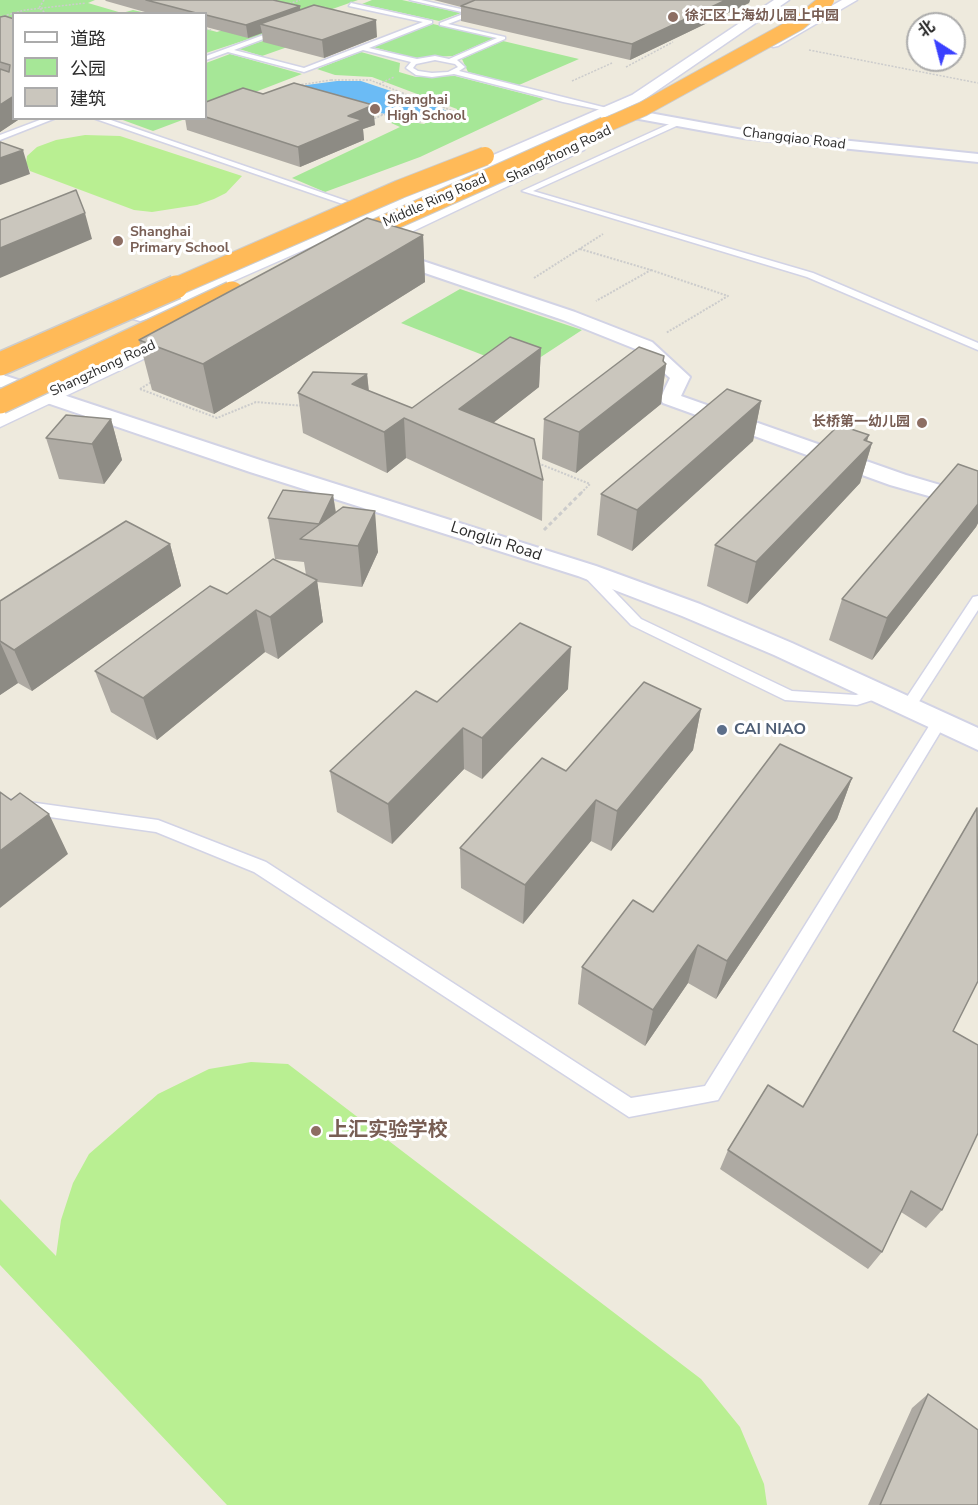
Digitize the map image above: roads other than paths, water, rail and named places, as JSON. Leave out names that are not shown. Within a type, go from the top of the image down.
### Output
[{"type":"highway","name":"Middle Ring Road","points":[[0,364],[400,189],[620,103],[778,18],[800,0]]},
{"type":"highway","name":"Middle Ring Road","points":[[0,402],[38,382],[413,211],[643,109],[799,23],[845,1]]},
{"type":"main road","name":"Shangzhong Road","points":[[0,378],[637,98],[783,0]]},
{"type":"main road","points":[[819,0],[845,1]]},
{"type":"main road","name":"Shangzhong Road","points":[[340,258],[525,172],[638,116],[845,1]]},
{"type":"main road","name":"Shangzhong Road","points":[[0,420],[253,298]]},
{"type":"street","name":"Changqiao Road","points":[[611,110],[778,138],[978,158]]},
{"type":"street","points":[[385,253],[569,316],[645,346],[680,377],[670,399],[898,480],[978,503]]},
{"type":"street","name":"Longlin Road","points":[[0,378],[46,396],[587,571],[691,610],[783,649],[978,740]]},
{"type":"lane","points":[[340,9],[364,0]]},
{"type":"lane","points":[[412,0],[472,13],[442,24],[502,38],[452,60]]},
{"type":"lane","points":[[228,50],[304,70],[430,22],[351,5]]},
{"type":"lane","points":[[207,58],[284,29]]},
{"type":"lane","points":[[363,48],[416,61],[435,58],[452,60],[458,62],[462,67],[456,72]]},
{"type":"lane","points":[[416,61],[410,68],[416,73],[440,75],[456,72],[611,110]]},
{"type":"lane","points":[[0,138],[48,120]]},
{"type":"lane","points":[[102,120],[376,212]]},
{"type":"lane","points":[[679,123],[526,191],[810,275],[978,347]]},
{"type":"lane","points":[[587,571],[636,622],[790,696],[857,700],[877,693]]},
{"type":"lane","points":[[908,707],[978,600]]},
{"type":"lane","points":[[0,804],[158,826],[260,867],[629,1108],[711,1094],[939,722]]},
{"type":"water","points":[[337,81],[361,81],[430,104],[436,102],[443,105],[439,107],[452,114],[429,115],[419,120],[385,114],[345,106],[299,86]]},
{"type":"place","name":"徐汇区上海幼儿园上中园","points":[[673,17]]},
{"type":"place","name":"Shanghai High School","points":[[375,109]]},
{"type":"place","name":"Shanghai Primary School","points":[[118,241]]},
{"type":"place","name":"长桥第一幼儿园","points":[[922,423]]},
{"type":"place","name":"CAI NIAO","points":[[722,730]]},
{"type":"place","name":"上汇实验学校","points":[[316,1131]]}]
